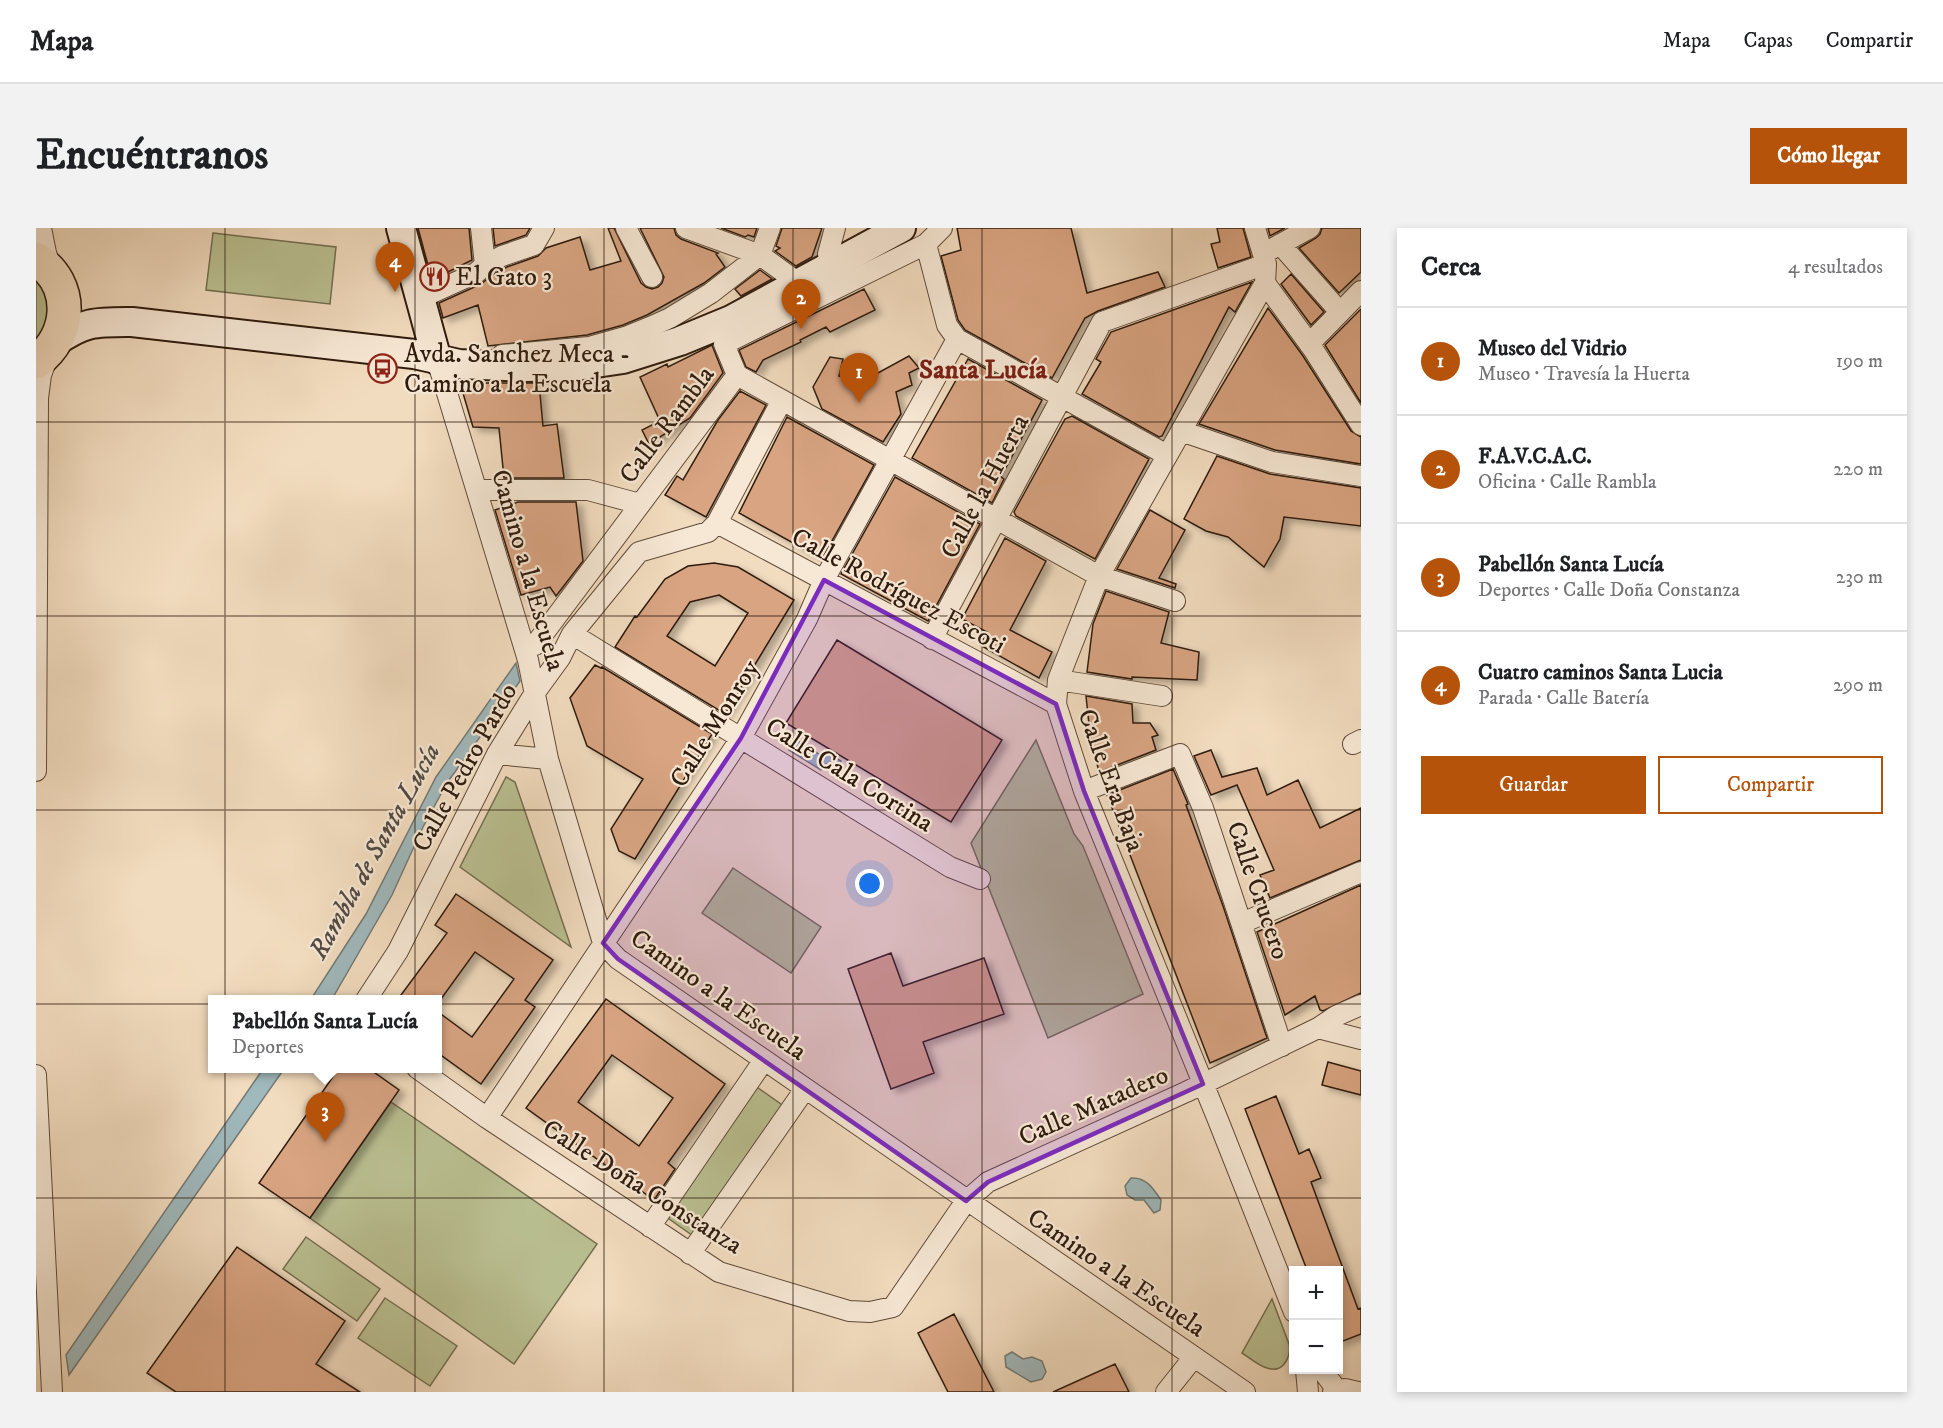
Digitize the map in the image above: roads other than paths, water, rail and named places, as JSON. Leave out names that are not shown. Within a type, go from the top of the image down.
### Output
[{"type":"highway","points":[[47,351],[64,319],[64,302],[50,274]]},
{"type":"street","points":[[41,228],[50,274],[71,297],[82,304],[132,322]]},
{"type":"street","points":[[401,228],[437,360]]},
{"type":"street","points":[[481,228],[485,265]]},
{"type":"street","points":[[420,298],[476,273],[502,256],[534,245],[544,228]]},
{"type":"street","points":[[627,228],[652,277]]},
{"type":"street","points":[[686,228],[760,255],[800,284]]},
{"type":"street","points":[[494,366],[493,355],[589,347],[628,336],[670,318],[692,305],[760,255],[770,228]]},
{"type":"street","points":[[831,264],[828,254],[835,228]]},
{"type":"street","points":[[36,771],[38,398],[47,351],[75,330],[93,323],[132,322],[414,354],[459,364],[576,366],[641,354],[680,341],[800,284],[831,264],[902,228]]},
{"type":"street","name":"Calle Rambla","points":[[535,645],[737,375],[724,344],[926,244],[942,228]]},
{"type":"street","points":[[1255,228],[1309,344],[1361,425]]},
{"type":"street","name":"Calle la Huerta","points":[[932,639],[1102,322],[1269,261],[1310,228]]},
{"type":"street","points":[[926,244],[947,325],[957,339],[1167,455]]},
{"type":"street","points":[[1269,261],[1340,312]]},
{"type":"street","name":"Calle Era Baja","points":[[1269,261],[1181,431],[1099,576],[1058,680],[1056,704],[1084,791],[1289,1302]]},
{"type":"street","points":[[1309,344],[1361,291]]},
{"type":"street","name":"Calle Monroy","points":[[487,1118],[741,738],[807,619],[824,580],[957,339]]},
{"type":"street","name":"Camino a la Escuela","points":[[437,360],[524,645],[536,691],[548,759],[603,944],[618,959],[966,1202],[1245,1392]]},
{"type":"street","points":[[737,375],[1099,576],[1176,601]]},
{"type":"street","points":[[717,523],[782,400]]},
{"type":"street","points":[[1181,431],[1272,462],[1361,476]]},
{"type":"street","points":[[477,490],[588,490],[640,504]]},
{"type":"street","name":"Calle Rodríguez Escoti","points":[[717,523],[1056,704]]},
{"type":"street","name":"Calle Pedro Pardo","points":[[369,995],[398,951],[497,754],[536,691],[560,658],[572,634],[639,552],[708,532],[717,523]]},
{"type":"street","name":"Calle Cala Cortina","points":[[572,634],[950,867],[980,879]]},
{"type":"street","points":[[1058,680],[1162,696]]},
{"type":"street","points":[[497,754],[548,759]]},
{"type":"street","name":"Calle Crucero","points":[[1084,791],[1180,754],[1203,808],[1282,1046]]},
{"type":"street","points":[[1242,923],[1352,877]]},
{"type":"street","name":"Calle Matadero","points":[[893,1307],[966,1202],[988,1182],[1203,1084],[1361,1005]]},
{"type":"street","points":[[1318,1028],[1361,1039]]},
{"type":"street","points":[[650,1227],[764,1060]]},
{"type":"street","name":"Calle Doña Constanza","points":[[424,1073],[487,1118],[719,1272],[849,1311],[870,1312],[893,1307]]},
{"type":"street","points":[[36,1075],[52,1392]]},
{"type":"street","points":[[690,1254],[805,1089]]},
{"type":"street","points":[[1166,1392],[1194,1357]]},
{"type":"street","points":[[1306,1374],[1308,1392]]},
{"type":"street","points":[[1327,1374],[1348,1390]]},
{"type":"water","points":[[516,663],[520,681],[447,783],[423,827],[392,895],[334,995],[314,995],[366,914],[436,777]]},
{"type":"water","points":[[796,740],[825,758],[828,753],[841,761],[836,770],[826,764],[821,770],[789,750]]},
{"type":"water","points":[[260,1073],[281,1073],[69,1375],[66,1355]]},
{"type":"water","points":[[1131,1178],[1141,1179],[1152,1188],[1161,1200],[1160,1210],[1154,1213],[1144,1200],[1135,1200],[1127,1195],[1125,1186]]},
{"type":"water","points":[[1012,1352],[1023,1359],[1032,1357],[1042,1361],[1046,1372],[1042,1379],[1031,1382],[1006,1367],[1005,1356]]},
{"type":"place","name":"El Gato 3","points":[[434,276]]},
{"type":"place","name":"Cuatro caminos Santa Lucia","points":[[395,292]]},
{"type":"place","name":"F.A.V.C.A.C.","points":[[801,329]]},
{"type":"place","name":"Avda. Sanchez Meca - Camino a la Escuela","points":[[383,368]]},
{"type":"place","name":"Museo del Vidrio","points":[[859,403]]},
{"type":"place","name":"Pabellón Santa Lucía","points":[[325,1142]]},
{"type":"district","name":"Santa Lucía","points":[[983,369]]},
{"type":"water label","name":"Rambla de Santa Lucía","points":[[374,851]]}]
